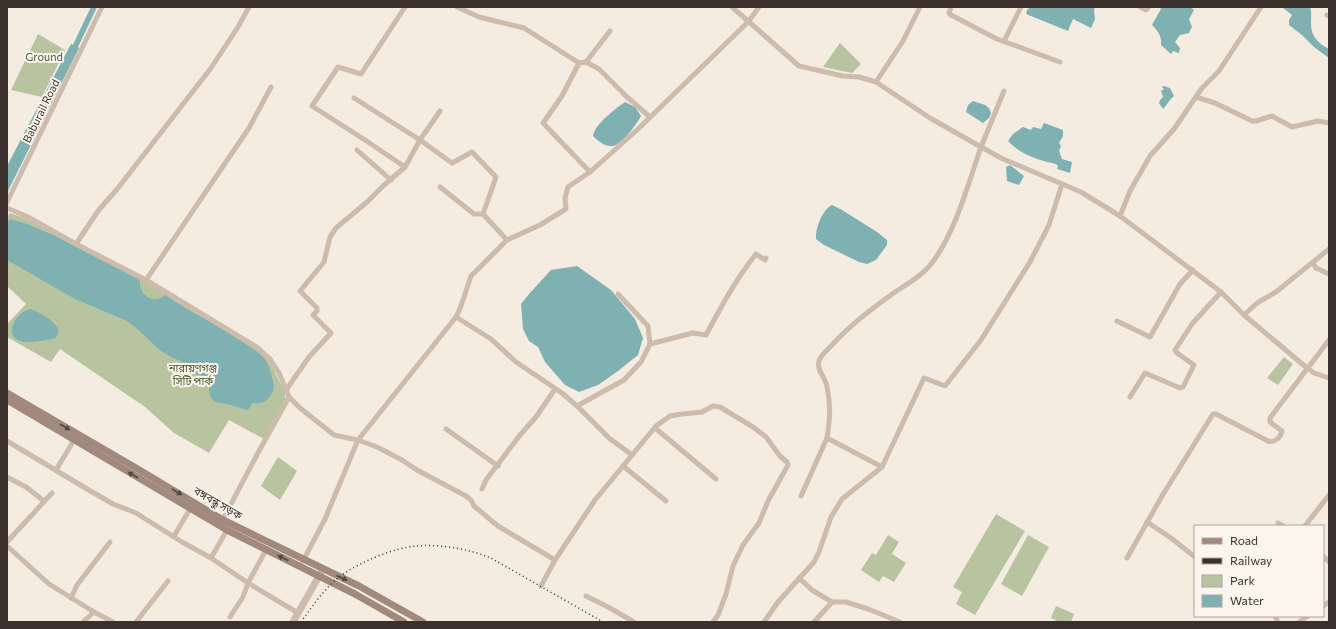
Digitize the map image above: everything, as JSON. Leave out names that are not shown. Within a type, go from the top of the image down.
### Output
[{"type":"main road","name":"বঙ্গবন্ধু সড়ক","points":[[7,393],[130,464],[221,523],[227,530],[355,594],[404,622]]},
{"type":"main road","name":"বঙ্গবন্ধু সড়ক","points":[[7,400],[190,509],[359,586],[423,622]]},
{"type":"street","name":"Baburail Road","points":[[7,202],[102,7]]},
{"type":"street","points":[[76,244],[98,211],[118,188],[211,68],[238,27],[248,7]]},
{"type":"street","points":[[405,7],[361,74],[338,68],[312,106],[405,167]]},
{"type":"street","points":[[457,7],[479,17],[524,28],[579,63],[586,62],[599,69],[650,117]]},
{"type":"street","points":[[732,7],[799,66],[843,76],[859,77],[876,82],[930,118],[1001,158],[1081,192],[1120,216],[1221,292],[1244,315],[1307,368],[1314,373],[1329,378]]},
{"type":"street","points":[[300,567],[326,519],[358,440],[456,317],[472,276],[507,240],[540,225],[566,209],[565,198],[568,187],[590,172],[650,117],[748,22],[759,7]]},
{"type":"street","points":[[876,82],[903,41],[920,7]]},
{"type":"street","points":[[951,7],[949,13],[951,15],[1004,41],[1060,62]]},
{"type":"street","points":[[1004,41],[1020,7]]},
{"type":"street","points":[[1140,7],[1146,10],[1149,7]]},
{"type":"street","points":[[1120,216],[1130,190],[1150,156],[1174,129],[1202,88],[1219,71],[1260,7]]},
{"type":"street","points":[[586,62],[610,31]]},
{"type":"street","points":[[579,63],[562,96],[544,123],[590,172]]},
{"type":"street","points":[[146,280],[249,128],[272,87]]},
{"type":"street","points":[[802,496],[827,438],[831,414],[827,384],[818,365],[819,360],[836,340],[861,316],[914,279],[931,265],[946,241],[954,222],[981,147],[1004,91]]},
{"type":"street","points":[[1196,97],[1215,102],[1252,121],[1272,116],[1292,128],[1318,121],[1329,123]]},
{"type":"street","points":[[354,98],[420,140],[452,163],[472,152],[496,177],[483,214]]},
{"type":"street","points":[[286,390],[309,357],[331,333],[313,315],[317,311],[317,308],[300,291],[324,262],[330,236],[336,228],[405,167],[420,140],[440,111]]},
{"type":"street","points":[[357,150],[391,180]]},
{"type":"street","points":[[764,622],[778,602],[814,562],[831,517],[842,499],[882,467],[924,378],[945,386],[981,340],[1030,262],[1048,225],[1062,184]]},
{"type":"street","points":[[440,187],[474,214],[483,214],[507,240]]},
{"type":"street","points":[[7,208],[28,217],[76,244],[146,280],[258,348],[270,359],[279,373],[289,397],[300,408],[334,434],[358,440],[377,447],[466,496],[471,500],[474,506],[498,526],[555,560]]},
{"type":"street","points":[[1244,315],[1257,303],[1276,292],[1329,249]]},
{"type":"street","points":[[650,344],[693,333],[706,335],[747,265],[756,254],[765,260],[766,258]]},
{"type":"street","points":[[1313,262],[1316,268],[1329,274]]},
{"type":"street","points":[[1118,322],[1150,337],[1180,284],[1193,270]]},
{"type":"street","points":[[1130,397],[1145,373],[1180,388],[1182,387],[1194,364],[1177,353],[1175,350],[1192,324],[1221,292]]},
{"type":"street","points":[[577,406],[624,380],[641,362],[650,344],[648,326],[618,294]]},
{"type":"street","points":[[456,317],[491,339],[516,362],[556,389],[577,406],[609,438],[632,455]]},
{"type":"street","points":[[1126,558],[1162,496],[1213,414],[1216,414],[1268,441],[1273,442],[1277,440],[1282,431],[1270,422],[1270,418],[1329,340]]},
{"type":"street","points":[[482,489],[486,480],[520,435],[536,417],[556,389]]},
{"type":"street","points":[[221,523],[289,397]]},
{"type":"street","points":[[541,586],[555,560],[596,500],[654,428],[670,416],[702,412],[713,406],[720,407],[753,426],[766,437],[788,465],[768,501],[759,523],[743,545],[733,566],[726,594],[718,615],[713,622]]},
{"type":"street","points":[[654,428],[716,479]]},
{"type":"street","points":[[446,429],[498,466]]},
{"type":"street","points":[[827,438],[882,467]]},
{"type":"street","points":[[56,470],[74,440]]},
{"type":"street","points":[[7,441],[113,504],[136,513],[298,613]]},
{"type":"street","points":[[623,466],[666,501]]},
{"type":"street","points":[[7,477],[44,501]]},
{"type":"street","points":[[7,542],[52,493]]},
{"type":"street","points":[[1306,525],[1329,495]]},
{"type":"street","points":[[174,536],[190,509]]},
{"type":"street","points":[[1147,522],[1172,538],[1194,556]]},
{"type":"street","points":[[211,558],[227,530]]},
{"type":"street","points":[[71,598],[77,585],[110,542]]},
{"type":"street","points":[[7,546],[49,584],[113,622]]},
{"type":"street","points":[[230,617],[243,597],[248,583],[266,550]]},
{"type":"street","points":[[293,622],[323,569]]},
{"type":"street","points":[[799,578],[812,590],[832,602],[846,602],[900,622]]},
{"type":"street","points":[[136,622],[168,582]]},
{"type":"street","points":[[586,596],[634,622]]},
{"type":"street","points":[[814,622],[832,602]]},
{"type":"street","points":[[83,622],[94,612]]},
{"type":"green space","name":"Ground","points":[[38,34],[65,50],[42,97],[11,90]]},
{"type":"green space","points":[[840,43],[861,64],[852,73],[823,67]]},
{"type":"green space","name":"নারায়ণগঞ্জ সিটি পার্ক","points":[[10,213],[33,221],[134,274],[246,341],[267,358],[285,393],[285,400],[264,439],[229,420],[209,453],[174,433],[145,407],[60,349],[51,362],[7,337],[7,324],[26,304],[8,287],[7,288],[7,217]]},
{"type":"green space","points":[[1284,357],[1293,364],[1278,385],[1267,378]]},
{"type":"green space","points":[[278,457],[297,471],[280,500],[261,486]]},
{"type":"green space","points":[[996,514],[1025,531],[975,615],[956,604],[962,592],[953,587]]},
{"type":"green space","points":[[888,535],[899,542],[887,562],[892,554],[906,563],[894,582],[883,576],[879,582],[861,570],[872,553],[876,555]]},
{"type":"green space","points":[[1028,535],[1049,547],[1022,596],[1001,584]]},
{"type":"green space","points":[[1056,606],[1074,614],[1071,622],[1059,622],[1051,618]]},
{"type":"water","points":[[1031,7],[1095,7],[1095,19],[1091,28],[1073,19],[1068,31],[1026,14],[1027,10]]},
{"type":"water","points":[[1160,7],[1190,7],[1194,10],[1189,19],[1192,27],[1189,33],[1180,35],[1175,42],[1180,48],[1179,53],[1173,51],[1171,54],[1161,45],[1159,34],[1152,25],[1161,9]]},
{"type":"water","points":[[1282,7],[1310,7],[1312,32],[1318,42],[1329,49],[1329,58],[1289,25],[1289,20],[1292,15]]},
{"type":"water","points":[[71,44],[79,48],[7,193],[7,166]]},
{"type":"water","points":[[1164,86],[1170,88],[1174,96],[1163,109],[1159,103],[1163,97],[1161,91],[1164,89],[1162,87]]},
{"type":"water","points":[[973,101],[984,105],[990,110],[991,113],[989,118],[983,123],[966,112],[968,105]]},
{"type":"water","points":[[625,102],[635,107],[641,116],[621,142],[613,146],[607,146],[593,136],[594,132],[606,118]]},
{"type":"water","points":[[1044,123],[1063,130],[1063,136],[1059,143],[1061,146],[1059,151],[1062,159],[1072,162],[1070,173],[1057,169],[1058,166],[1056,164],[1037,159],[1024,153],[1008,141],[1013,134],[1023,127],[1031,130],[1033,127],[1041,129]]},
{"type":"water","points":[[1010,165],[1024,176],[1019,185],[1007,181],[1006,167]]},
{"type":"water","points":[[832,205],[877,232],[887,240],[887,245],[876,260],[867,264],[859,262],[824,245],[816,239],[817,230],[822,215],[828,207]]},
{"type":"water","points":[[10,219],[27,224],[53,235],[140,280],[141,290],[147,297],[156,299],[165,295],[251,347],[267,362],[274,384],[274,389],[271,395],[263,402],[252,403],[250,408],[247,410],[212,400],[209,391],[209,383],[185,366],[183,362],[161,351],[127,321],[75,299],[7,260],[7,224]]},
{"type":"water","points":[[577,266],[611,290],[635,319],[643,338],[638,355],[598,385],[579,392],[565,385],[545,362],[538,347],[529,341],[523,329],[521,304],[551,270]]},
{"type":"water","points":[[31,309],[54,323],[59,332],[55,338],[27,342],[17,340],[13,335],[13,325],[20,314]]},
{"type":"waterway","points":[[75,47],[94,7]]},
{"type":"railway","points":[[301,622],[327,588],[354,567],[398,549],[417,546],[455,548],[474,552],[491,558],[603,622]]}]
